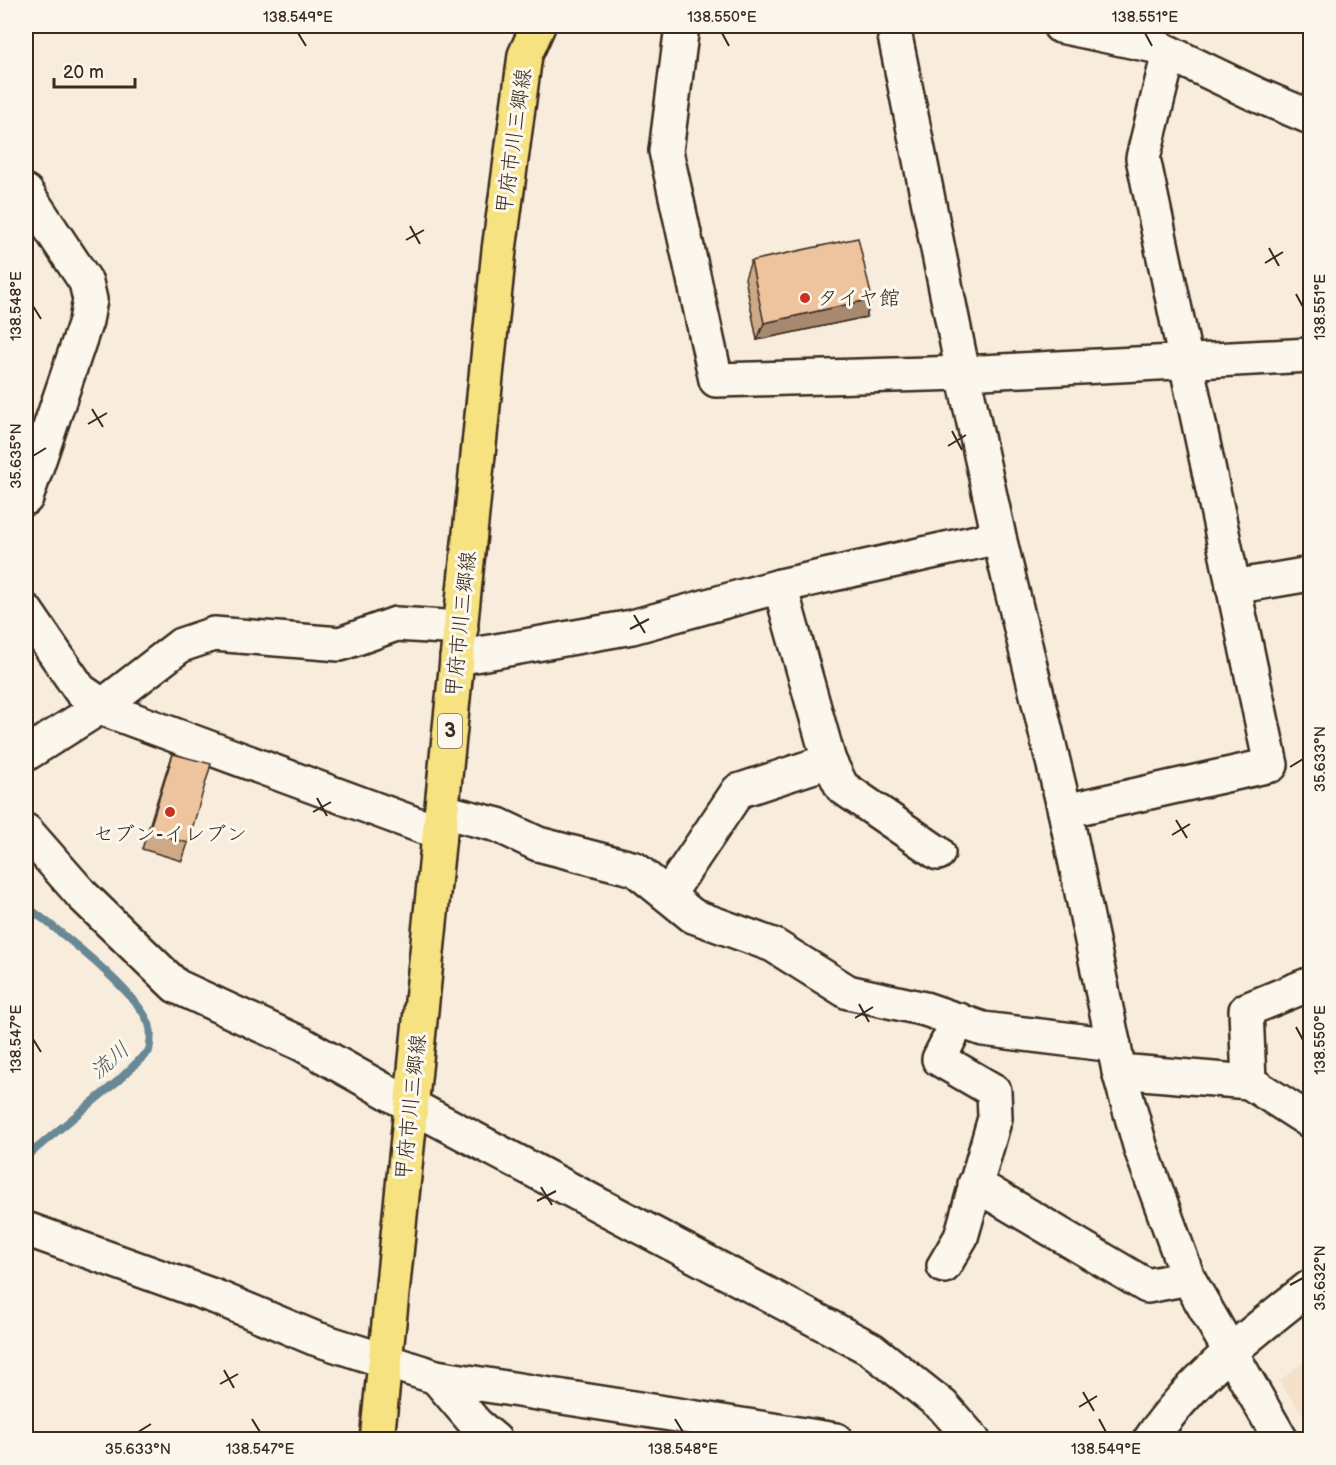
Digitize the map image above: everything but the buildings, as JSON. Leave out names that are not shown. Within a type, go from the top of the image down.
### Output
[{"type":"main road","name":"甲府市川三郷線","points":[[377,1440],[499,250],[525,55],[538,26]]},
{"type":"street","points":[[682,26],[666,151],[716,380],[963,373],[1311,355]]},
{"type":"street","points":[[893,26],[963,373],[999,537],[1065,811],[1116,1058],[1141,1149],[1188,1278],[1281,1440]]},
{"type":"street","points":[[1060,26],[1108,31],[1155,46],[1255,94],[1311,117]]},
{"type":"street","points":[[1065,811],[1271,765],[1143,158],[1169,53]]},
{"type":"street","points":[[26,192],[86,282],[90,300],[86,321],[26,498]]},
{"type":"street","points":[[26,754],[102,706],[181,645],[214,634],[340,644],[396,624],[459,643],[632,627],[780,586],[999,537]]},
{"type":"street","points":[[1233,587],[1311,574]]},
{"type":"street","points":[[780,586],[829,761],[842,787],[938,853]]},
{"type":"street","points":[[26,611],[80,690],[102,706],[175,737],[441,822],[498,825],[538,844],[635,869],[693,916],[772,945],[848,992],[925,1009],[983,1029],[1116,1058],[1249,1082],[1308,1116]]},
{"type":"street","points":[[668,895],[738,791],[829,761]]},
{"type":"street","points":[[26,831],[83,896],[176,986],[302,1044],[412,1106],[871,1349],[943,1406],[973,1440]]},
{"type":"street","points":[[1249,1082],[1246,1010],[1311,984]]},
{"type":"street","points":[[944,1266],[962,1237],[995,1118],[994,1091],[939,1059],[959,1020]]},
{"type":"street","points":[[975,1184],[1147,1286],[1188,1278]]},
{"type":"street","points":[[26,1229],[216,1297],[314,1338],[436,1377],[836,1440]]},
{"type":"street","points":[[1150,1440],[1168,1413],[1229,1352],[1311,1287]]},
{"type":"street","points":[[436,1377],[476,1424],[495,1440]]},
{"type":"shaded area","points":[[1310,1357],[1310,1425],[1279,1381]]},
{"type":"waterway","name":"流川","points":[[26,906],[96,962],[132,998],[144,1014],[151,1034],[149,1051],[119,1080],[26,1157]]},
{"type":"place","name":"タイヤ館","points":[[805,298]]},
{"type":"place","name":"セブン-イレブン","points":[[170,812]]}]
